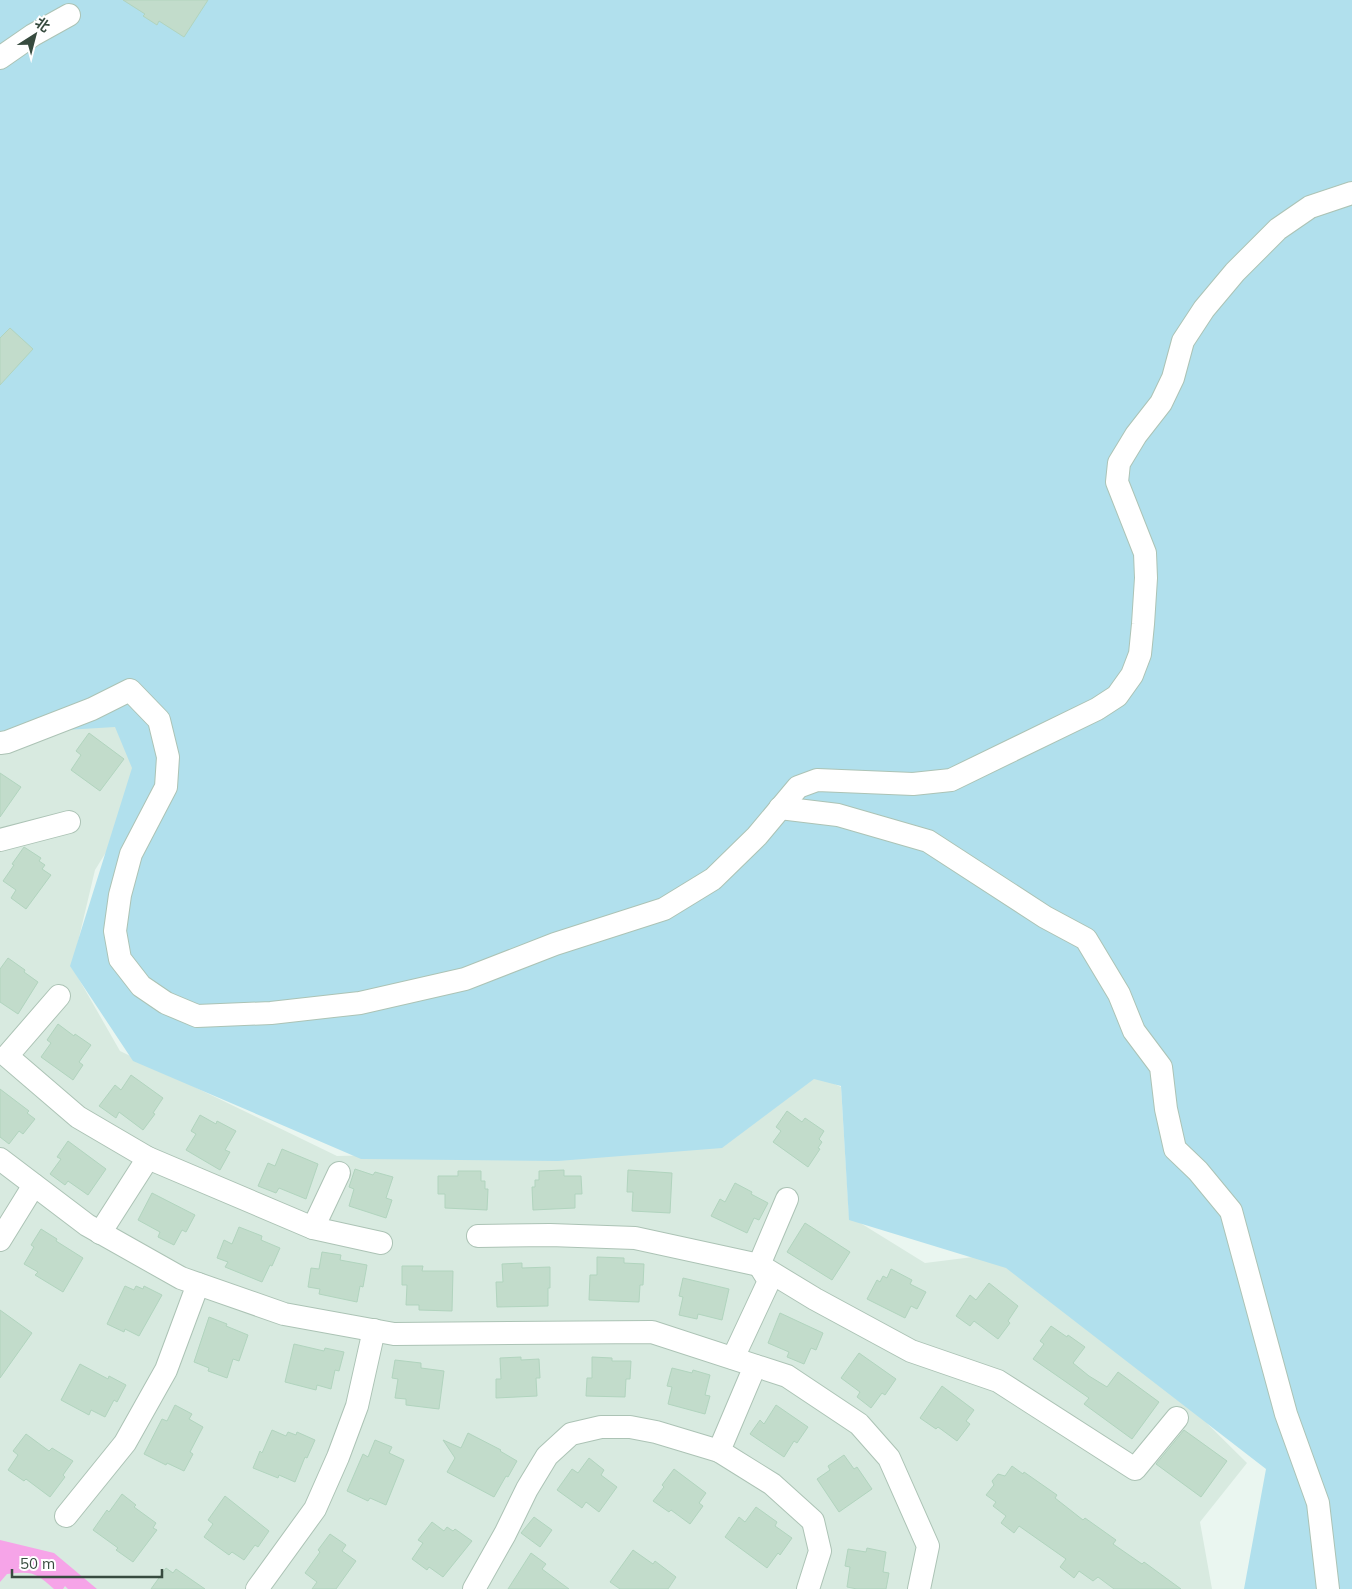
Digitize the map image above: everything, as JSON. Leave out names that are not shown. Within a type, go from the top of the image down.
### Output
[{"type":"street","points":[[0,58],[33,35],[70,15]]},
{"type":"street","points":[[0,744],[92,709],[130,690],[159,720],[168,757],[166,788],[131,854],[120,895],[115,931],[120,960],[142,986],[166,1003],[197,1016],[270,1013],[369,1001],[465,979],[556,944],[664,909],[713,879],[757,836],[798,787],[817,780],[913,784],[951,780],[1097,709],[1117,696],[1132,676],[1140,654],[1146,578],[1145,553],[1117,482],[1119,463],[1136,435],[1161,403],[1173,378],[1183,341],[1204,309],[1235,272],[1278,229],[1310,207],[1352,194]]},
{"type":"street","points":[[780,808],[838,815],[928,841],[1045,917],[1086,939],[1119,994],[1134,1031],[1161,1067],[1166,1109],[1175,1149],[1198,1171],[1231,1211],[1286,1414],[1318,1503],[1328,1589]]},
{"type":"street","points":[[0,840],[69,822]]},
{"type":"street","points":[[60,996],[7,1056],[78,1117],[148,1158],[313,1228],[381,1243]]},
{"type":"street","points":[[100,1233],[148,1158]]},
{"type":"street","points":[[0,1159],[87,1225],[181,1278],[284,1314],[394,1334],[652,1332],[787,1376],[859,1424],[889,1458],[928,1546],[919,1589]]},
{"type":"street","points":[[313,1228],[339,1173]]},
{"type":"street","points":[[0,1240],[34,1185]]},
{"type":"street","points":[[759,1265],[787,1199]]},
{"type":"street","points":[[478,1236],[550,1235],[635,1238],[759,1265],[815,1299],[910,1351],[998,1381],[1135,1469],[1177,1418]]},
{"type":"street","points":[[733,1358],[769,1281],[759,1265]]},
{"type":"street","points":[[66,1516],[125,1443],[166,1370],[198,1284]]},
{"type":"street","points":[[257,1589],[315,1509],[358,1406],[374,1330]]},
{"type":"street","points":[[719,1450],[755,1366]]},
{"type":"street","points":[[474,1589],[505,1534],[527,1489],[547,1456],[571,1434],[601,1427],[630,1427],[656,1432],[719,1450],[772,1484],[813,1521],[820,1551],[808,1589]]},
{"type":"shaded area","points":[[0,0],[1352,0],[1352,1589],[1244,1589],[1266,1469],[1006,1268],[849,1220],[841,1086],[814,1079],[722,1148],[558,1161],[361,1159],[133,1061],[70,966],[132,768],[115,727],[0,734]]},
{"type":"shaded area","points":[[110,713],[132,729],[134,807],[95,870],[72,967],[120,1051],[337,1156],[693,1148],[813,1074],[841,1087],[849,1216],[925,1263],[997,1254],[1142,1359],[1247,1463],[1200,1522],[1212,1589],[0,1589],[0,747]]},
{"type":"shaded area","points":[[0,1540],[54,1553],[97,1589],[68,1589],[65,1586],[63,1589],[54,1589],[38,1576],[28,1573],[7,1574],[0,1582]]},
{"type":"building","points":[[123,0],[208,0],[184,37],[159,21],[157,25],[143,16],[145,14]]},
{"type":"building","points":[[10,328],[33,349],[0,385],[0,338]]},
{"type":"building","points":[[89,733],[124,759],[100,791],[71,770],[81,755],[76,751]]},
{"type":"building","points":[[0,773],[21,787],[0,817]]},
{"type":"building","points":[[24,847],[41,858],[39,861],[45,865],[42,869],[51,875],[26,909],[11,898],[16,890],[3,881]]},
{"type":"building","points":[[8,958],[38,982],[18,1014],[0,1002],[0,969]]},
{"type":"building","points":[[58,1024],[74,1036],[75,1034],[91,1045],[79,1062],[83,1065],[73,1080],[41,1057],[51,1043],[47,1040]]},
{"type":"building","points":[[131,1075],[163,1098],[153,1113],[155,1114],[143,1130],[119,1112],[116,1118],[99,1106],[115,1085],[121,1090]]},
{"type":"building","points":[[0,1089],[29,1111],[27,1113],[35,1119],[23,1134],[19,1131],[9,1144],[0,1137]]},
{"type":"building","points":[[787,1111],[802,1122],[805,1118],[824,1131],[819,1139],[822,1142],[818,1148],[820,1149],[808,1167],[773,1142],[781,1131],[776,1127]]},
{"type":"building","points":[[200,1115],[216,1124],[217,1121],[236,1131],[225,1150],[230,1152],[220,1170],[186,1150],[196,1134],[191,1131]]},
{"type":"building","points":[[68,1141],[106,1169],[88,1195],[68,1181],[65,1185],[50,1174],[61,1159],[57,1157]]},
{"type":"building","points":[[282,1149],[318,1164],[306,1199],[279,1188],[276,1193],[258,1186],[268,1163],[275,1166]]},
{"type":"building","points":[[355,1169],[373,1175],[375,1172],[393,1177],[386,1198],[392,1200],[386,1218],[349,1206],[354,1189],[349,1187]]},
{"type":"building","points":[[564,1170],[564,1176],[581,1176],[582,1194],[575,1194],[575,1208],[533,1210],[532,1187],[535,1187],[535,1180],[539,1180],[539,1171]]},
{"type":"building","points":[[628,1170],[672,1173],[670,1213],[632,1211],[633,1192],[627,1192]]},
{"type":"building","points":[[458,1171],[481,1171],[481,1181],[485,1181],[485,1189],[488,1189],[487,1210],[445,1208],[445,1194],[438,1194],[438,1176],[458,1176]]},
{"type":"building","points":[[735,1183],[768,1203],[759,1220],[754,1218],[747,1233],[711,1216],[720,1199],[725,1202]]},
{"type":"building","points":[[152,1193],[195,1215],[186,1232],[182,1230],[174,1245],[158,1237],[160,1232],[138,1220]]},
{"type":"building","points":[[805,1223],[850,1252],[832,1280],[787,1252]]},
{"type":"building","points":[[239,1227],[262,1236],[261,1240],[280,1248],[262,1282],[225,1267],[228,1262],[217,1258],[224,1240],[232,1244]]},
{"type":"building","points":[[41,1229],[83,1258],[63,1292],[35,1275],[38,1272],[24,1264],[34,1247],[31,1245]]},
{"type":"building","points":[[322,1252],[341,1255],[340,1260],[367,1265],[363,1287],[360,1286],[357,1302],[319,1294],[320,1289],[308,1287],[311,1268],[319,1269]]},
{"type":"building","points":[[597,1257],[624,1258],[624,1263],[644,1264],[643,1285],[640,1285],[639,1302],[589,1300],[590,1275],[597,1275]]},
{"type":"building","points":[[522,1263],[522,1268],[550,1267],[548,1306],[497,1307],[496,1282],[503,1282],[502,1264]]},
{"type":"building","points":[[402,1266],[423,1266],[422,1271],[453,1271],[452,1311],[419,1310],[419,1305],[406,1305],[407,1285],[402,1285]]},
{"type":"building","points":[[891,1269],[912,1280],[910,1284],[926,1292],[917,1309],[911,1306],[905,1318],[867,1299],[877,1280],[880,1282],[883,1276],[887,1278]]},
{"type":"building","points":[[683,1278],[729,1289],[722,1320],[698,1314],[697,1319],[679,1315],[683,1297],[679,1296]]},
{"type":"building","points":[[989,1283],[1018,1306],[1008,1321],[1010,1323],[998,1339],[974,1321],[970,1326],[956,1316],[970,1295],[976,1300]]},
{"type":"building","points":[[125,1286],[134,1290],[136,1286],[143,1289],[144,1286],[162,1295],[139,1336],[125,1329],[124,1332],[107,1324]]},
{"type":"building","points":[[0,1310],[32,1333],[0,1378]]},
{"type":"building","points":[[780,1313],[823,1333],[816,1350],[811,1348],[804,1364],[787,1357],[789,1352],[768,1343]]},
{"type":"building","points":[[209,1317],[248,1335],[239,1361],[233,1359],[227,1378],[208,1371],[209,1368],[194,1362]]},
{"type":"building","points":[[1051,1326],[1085,1347],[1073,1363],[1089,1376],[1107,1387],[1118,1372],[1159,1402],[1132,1439],[1084,1404],[1089,1398],[1033,1359],[1044,1344],[1040,1341]]},
{"type":"building","points":[[294,1344],[324,1351],[325,1348],[344,1352],[339,1371],[335,1370],[331,1389],[317,1385],[316,1390],[285,1382]]},
{"type":"building","points":[[859,1353],[896,1379],[885,1395],[882,1393],[871,1408],[857,1397],[860,1392],[841,1378]]},
{"type":"building","points":[[521,1357],[521,1360],[539,1359],[540,1378],[536,1378],[537,1396],[496,1398],[496,1379],[501,1379],[500,1358]]},
{"type":"building","points":[[592,1357],[612,1358],[612,1361],[631,1361],[630,1379],[626,1379],[625,1397],[586,1396],[587,1378],[592,1378]]},
{"type":"building","points":[[395,1360],[421,1363],[421,1368],[444,1371],[439,1409],[406,1405],[406,1399],[395,1398],[398,1379],[392,1378]]},
{"type":"building","points":[[80,1364],[108,1379],[109,1376],[126,1385],[117,1402],[114,1400],[105,1417],[91,1410],[89,1415],[61,1400]]},
{"type":"building","points":[[672,1368],[692,1373],[693,1370],[710,1375],[705,1395],[710,1396],[705,1414],[668,1404],[672,1387],[667,1386]]},
{"type":"building","points":[[942,1386],[974,1410],[966,1421],[970,1424],[957,1441],[938,1427],[936,1429],[920,1418]]},
{"type":"building","points":[[175,1405],[192,1414],[189,1419],[203,1427],[190,1452],[193,1454],[184,1471],[167,1463],[166,1465],[144,1454],[162,1419],[167,1421]]},
{"type":"building","points":[[776,1405],[808,1427],[797,1443],[794,1441],[784,1457],[750,1434],[760,1420],[764,1424]]},
{"type":"building","points":[[272,1430],[286,1436],[288,1432],[296,1435],[297,1432],[315,1440],[307,1458],[305,1457],[295,1482],[279,1475],[278,1478],[253,1468]]},
{"type":"building","points":[[1184,1430],[1227,1461],[1201,1497],[1156,1464]]},
{"type":"building","points":[[468,1433],[501,1450],[517,1461],[494,1497],[447,1472],[455,1458],[443,1440],[461,1448]]},
{"type":"building","points":[[26,1434],[49,1451],[52,1448],[73,1461],[63,1475],[65,1477],[50,1497],[26,1479],[24,1481],[8,1470],[18,1455],[13,1451]]},
{"type":"building","points":[[375,1440],[392,1447],[389,1453],[404,1460],[386,1505],[370,1498],[368,1501],[347,1491],[363,1454],[368,1457]]},
{"type":"building","points":[[844,1455],[854,1469],[857,1467],[872,1489],[839,1512],[817,1479],[830,1470],[828,1466]]},
{"type":"building","points":[[589,1458],[604,1470],[601,1475],[617,1487],[599,1512],[586,1502],[582,1508],[557,1490],[572,1469],[578,1473]]},
{"type":"building","points":[[1012,1466],[1057,1495],[1055,1498],[1083,1520],[1085,1518],[1116,1540],[1113,1544],[1142,1564],[1144,1562],[1181,1589],[1114,1589],[1098,1577],[1093,1581],[1079,1571],[1074,1578],[1060,1567],[1066,1559],[1019,1526],[1014,1533],[1001,1523],[1006,1516],[993,1506],[996,1502],[986,1495],[994,1485],[992,1481],[998,1474],[1005,1476]]},
{"type":"building","points":[[674,1469],[706,1493],[699,1503],[703,1506],[690,1524],[671,1510],[669,1512],[653,1501],[664,1487],[662,1485]]},
{"type":"building","points":[[122,1494],[136,1505],[134,1507],[156,1523],[153,1528],[157,1530],[133,1562],[116,1550],[118,1548],[93,1530],[107,1510],[109,1512]]},
{"type":"building","points":[[225,1496],[269,1531],[258,1547],[255,1545],[244,1560],[232,1552],[229,1555],[204,1537],[213,1524],[208,1520]]},
{"type":"building","points":[[756,1507],[777,1522],[775,1526],[792,1538],[780,1555],[778,1553],[767,1568],[725,1537],[739,1517],[745,1522]]},
{"type":"building","points":[[534,1517],[552,1530],[540,1547],[521,1533]]},
{"type":"building","points":[[432,1522],[444,1531],[447,1527],[453,1531],[455,1529],[472,1541],[443,1577],[429,1567],[427,1570],[412,1559],[423,1543],[418,1540]]},
{"type":"building","points":[[330,1534],[346,1545],[342,1551],[356,1561],[336,1589],[312,1589],[317,1582],[305,1573]]},
{"type":"building","points":[[867,1548],[886,1552],[883,1572],[889,1573],[886,1589],[847,1587],[850,1567],[845,1566],[848,1549],[866,1552]]},
{"type":"building","points":[[633,1550],[653,1564],[655,1561],[676,1577],[668,1589],[620,1589],[610,1582]]},
{"type":"building","points":[[531,1553],[546,1564],[542,1569],[569,1589],[508,1589]]},
{"type":"building","points":[[166,1568],[173,1573],[176,1569],[205,1589],[151,1589]]}]
